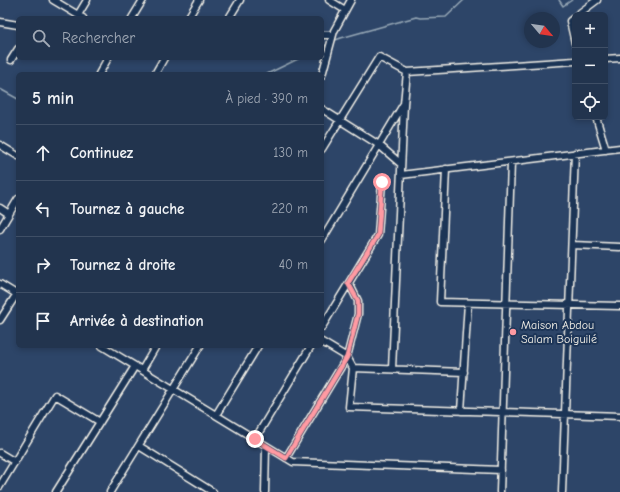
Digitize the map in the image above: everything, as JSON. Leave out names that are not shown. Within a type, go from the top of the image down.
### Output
[{"type":"street","points":[[53,0],[80,16],[87,0]]},
{"type":"street","points":[[133,16],[143,0]]},
{"type":"street","points":[[189,16],[199,0]]},
{"type":"street","points":[[230,16],[240,0]]},
{"type":"street","points":[[329,0],[346,10]]},
{"type":"street","points":[[323,72],[332,37],[351,0]]},
{"type":"street","points":[[581,12],[597,0]]},
{"type":"street","points":[[572,19],[570,21],[572,30]]},
{"type":"street","points":[[0,22],[16,25]]},
{"type":"street","points":[[324,35],[332,37]]},
{"type":"street","points":[[11,60],[16,52]]},
{"type":"street","points":[[324,146],[379,57],[407,72],[572,61]]},
{"type":"street","points":[[608,59],[620,58]]},
{"type":"street","points":[[99,72],[107,60]]},
{"type":"street","points":[[156,72],[163,60]]},
{"type":"street","points":[[392,369],[404,104],[407,72]]},
{"type":"street","points":[[324,237],[404,104]]},
{"type":"street","points":[[324,110],[379,145],[401,164]]},
{"type":"street","points":[[597,120],[606,150]]},
{"type":"street","points":[[0,145],[16,155]]},
{"type":"street","points":[[401,175],[620,148]]},
{"type":"street","points":[[562,492],[575,154]]},
{"type":"street","points":[[500,492],[511,162]]},
{"type":"street","points":[[446,170],[440,302],[620,306]]},
{"type":"street","points":[[324,324],[378,235],[382,182]]},
{"type":"street","points":[[0,229],[16,202]]},
{"type":"street","points":[[0,208],[9,214]]},
{"type":"street","points":[[572,245],[620,247]]},
{"type":"street","points":[[286,458],[347,357],[358,314],[358,301],[348,283]]},
{"type":"street","points":[[0,284],[16,293]]},
{"type":"street","points":[[0,320],[16,297]]},
{"type":"street","points":[[462,411],[468,303]]},
{"type":"street","points":[[324,343],[347,357],[353,368],[349,407],[620,416]]},
{"type":"street","points":[[106,348],[293,462],[500,470]]},
{"type":"street","points":[[142,370],[155,348]]},
{"type":"street","points":[[110,492],[199,348]]},
{"type":"street","points":[[216,415],[257,348]]},
{"type":"street","points":[[255,439],[310,348]]},
{"type":"street","points":[[58,491],[135,366]]},
{"type":"street","points":[[353,368],[464,372]]},
{"type":"street","points":[[0,486],[55,395],[100,422]]},
{"type":"street","points":[[139,446],[212,492]]},
{"type":"street","points":[[265,492],[266,446]]},
{"type":"street","points":[[0,453],[15,462]]},
{"type":"waterway","points":[[333,41],[416,17],[446,17],[464,0]]},
{"type":"waterway","points":[[559,0],[563,6],[572,0]]},
{"type":"waterway","points":[[324,46],[328,44]]},
{"type":"waterway","points":[[271,72],[296,60]]},
{"type":"waterway","points":[[0,89],[16,98]]},
{"type":"place","name":"Maison Abdou Salam Boiguilé","points":[[513,332]]},
{"type":"route","points":[[255,439],[286,458],[347,357],[358,314],[358,301],[348,283],[378,235],[382,182]]}]
